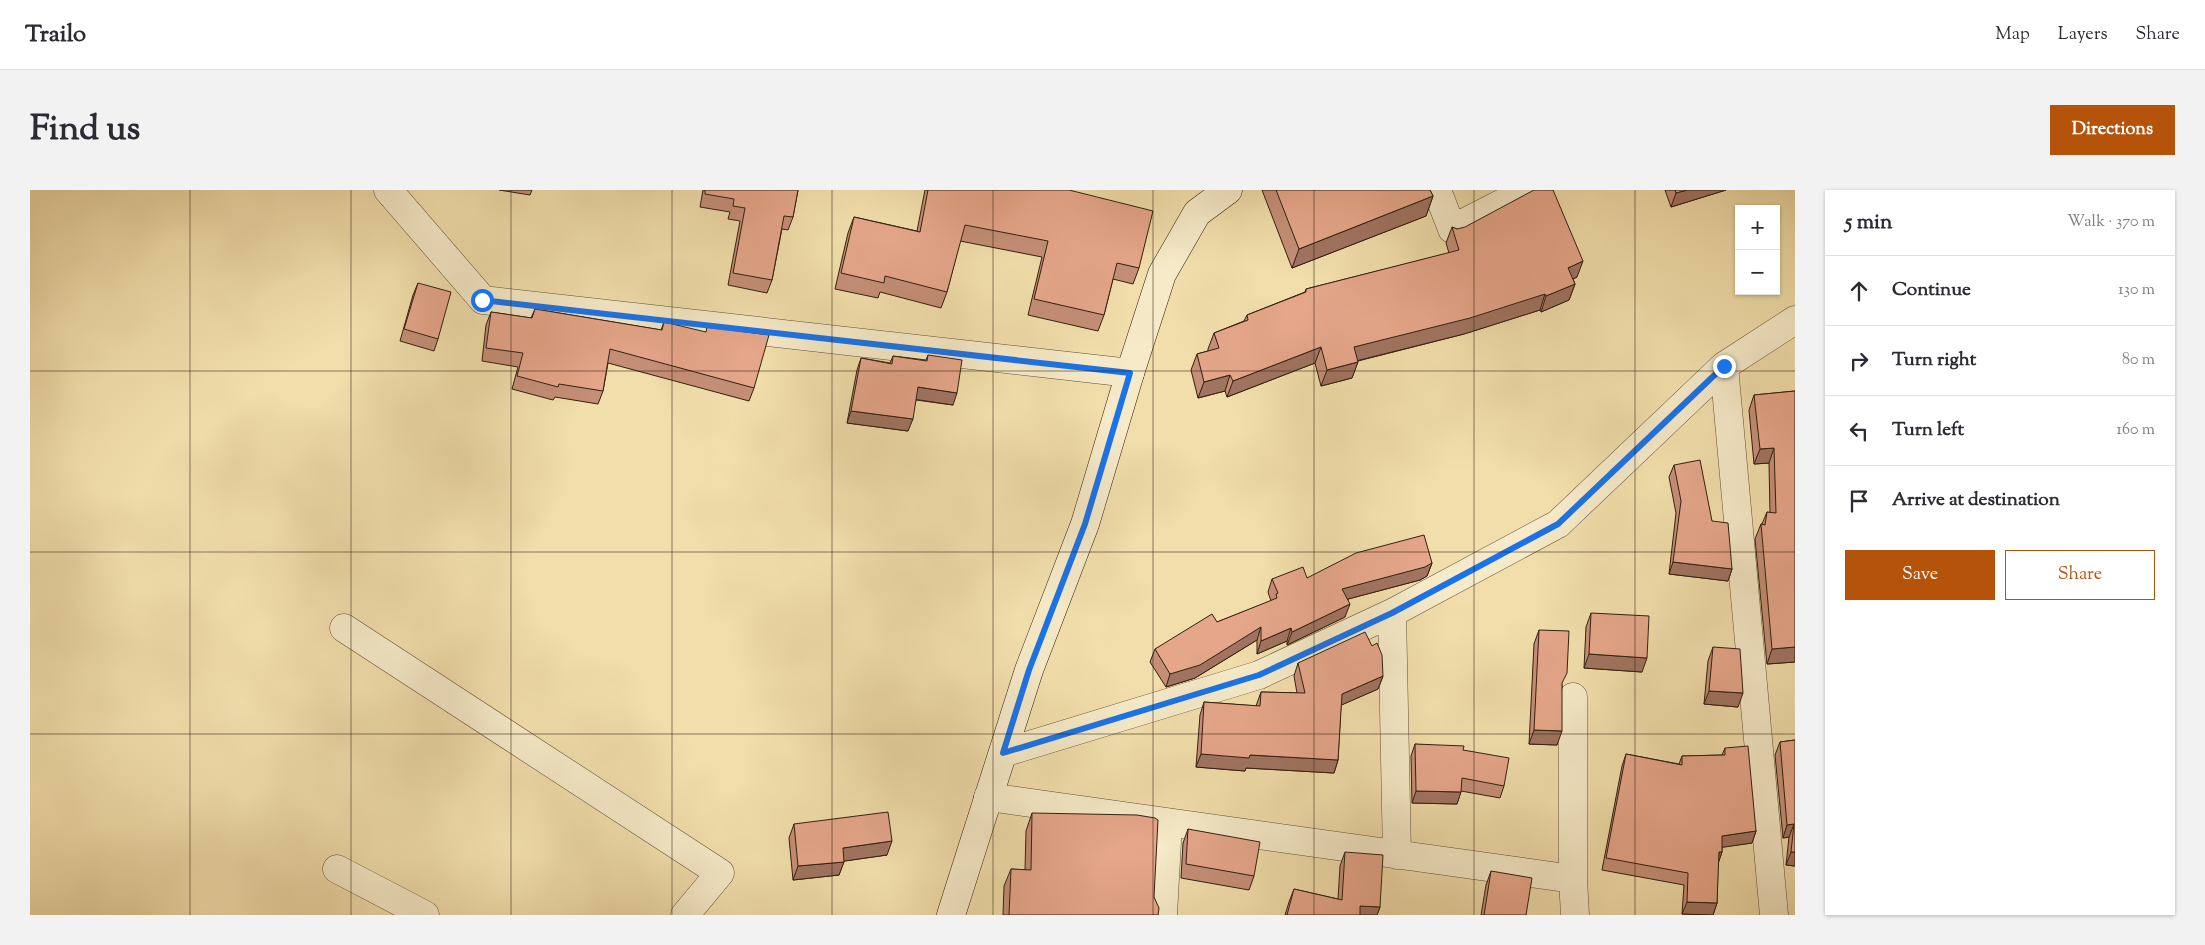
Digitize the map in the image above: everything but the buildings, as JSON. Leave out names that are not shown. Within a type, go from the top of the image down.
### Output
[{"type":"street","points":[[388,190],[482,300],[1130,373]]},
{"type":"street","points":[[951,915],[1029,670],[1085,524],[1162,274],[1197,213],[1228,190]]},
{"type":"street","points":[[1437,190],[1452,229],[1528,190]]},
{"type":"street","points":[[1003,753],[1259,675],[1392,613],[1558,524],[1724,366],[1795,320]]},
{"type":"street","points":[[1724,366],[1774,915]]},
{"type":"street","points":[[1392,613],[1397,855]]},
{"type":"street","points":[[344,628],[720,873],[685,915]]},
{"type":"street","points":[[1573,697],[1573,879],[1575,915]]},
{"type":"street","points":[[988,797],[1573,879]]},
{"type":"street","points":[[1163,915],[1168,823]]},
{"type":"street","points":[[337,868],[425,915]]},
{"type":"route","points":[[482,300],[1130,373],[1085,524],[1029,670],[1003,753],[1259,675],[1392,613],[1558,524],[1724,366]]}]
